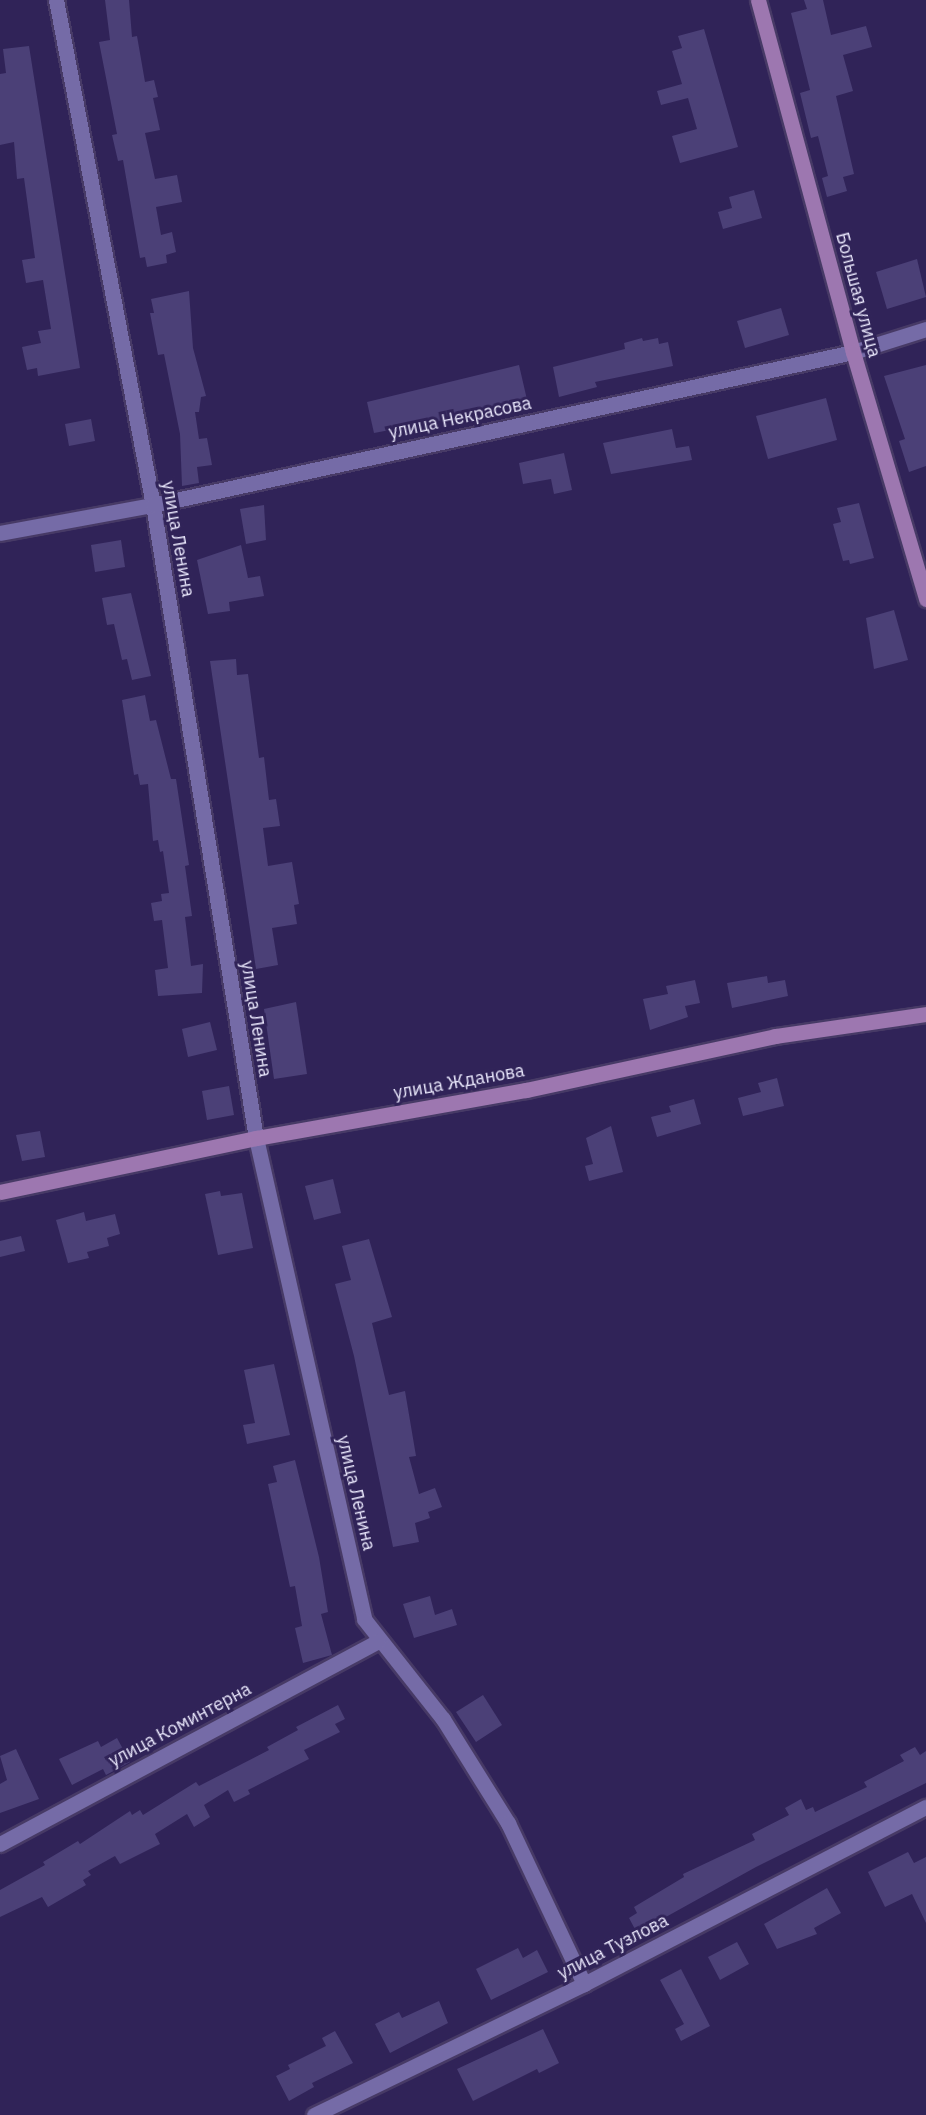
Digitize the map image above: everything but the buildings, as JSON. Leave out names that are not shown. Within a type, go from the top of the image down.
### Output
[{"type":"street","name":"улица Ленина","points":[[56,0],[153,505],[256,1138],[364,1619],[378,1641],[443,1719],[508,1822],[584,1984]]},
{"type":"street","name":"Большая улица","points":[[758,0],[854,352],[926,599]]},
{"type":"street","name":"улица Некрасова","points":[[0,533],[153,505],[854,352],[926,329]]},
{"type":"street","name":"улица Жданова","points":[[0,1192],[256,1138],[526,1090],[775,1036],[926,1014]]},
{"type":"street","name":"улица Коминтерна","points":[[0,1844],[378,1641]]},
{"type":"street","name":"улица Тузлова","points":[[314,2115],[584,1984],[926,1807]]}]
